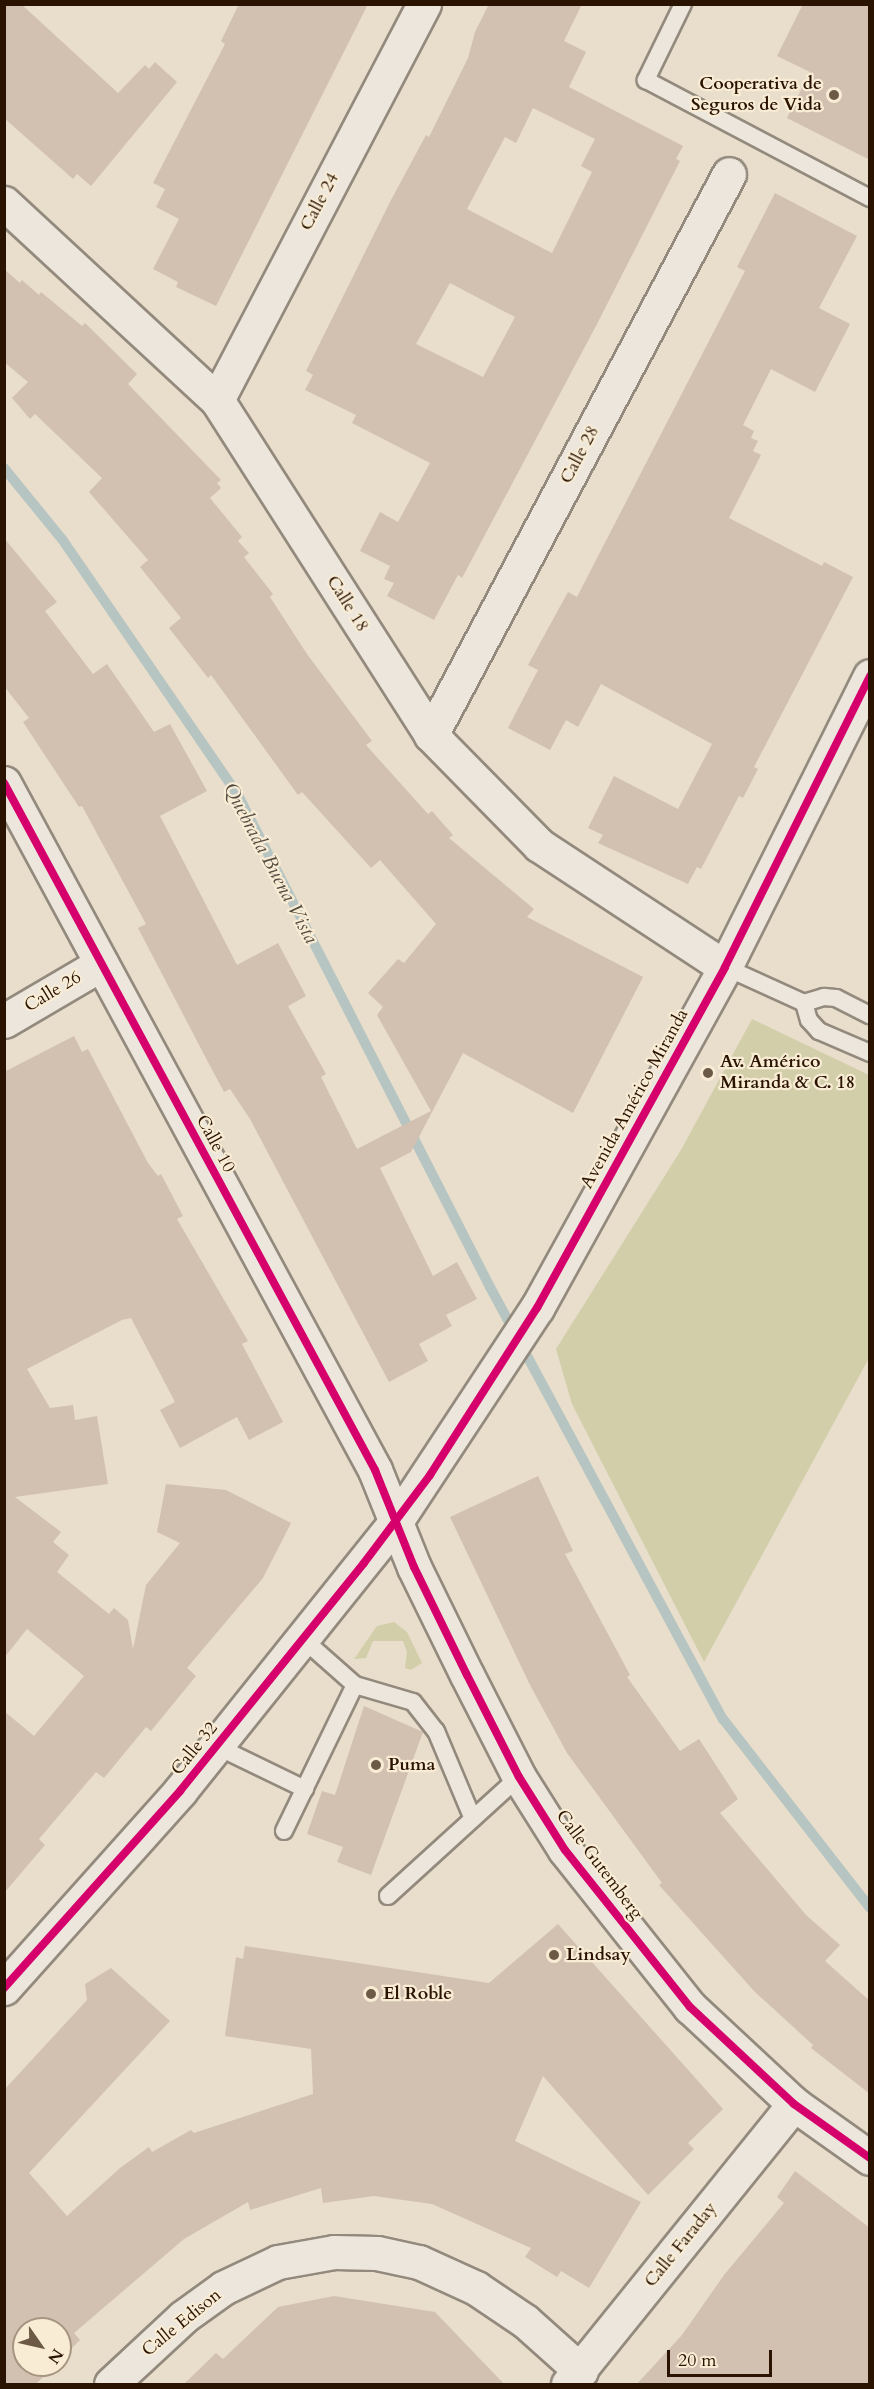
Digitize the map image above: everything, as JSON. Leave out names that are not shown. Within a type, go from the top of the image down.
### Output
[{"type":"street","name":"Calle 24","points":[[217,400],[424,4]]},
{"type":"street","name":"Calle 28","points":[[431,735],[729,174]]},
{"type":"street","name":"Calle 18","points":[[4,203],[217,400],[431,735],[539,845],[725,967]]},
{"type":"street","name":"Avenida Américo Miranda","points":[[397,1520],[499,1369],[537,1308],[725,967],[866,686]]},
{"type":"street","name":"Calle 10","points":[[4,783],[375,1470],[397,1520]]},
{"type":"street","name":"Calle 26","points":[[4,1021],[101,964]]},
{"type":"street","name":"Calle 32","points":[[4,1988],[216,1746],[397,1520]]},
{"type":"street","name":"Calle Gutemberg","points":[[397,1520],[414,1566],[519,1777],[565,1850],[690,2007],[794,2104],[870,2158]]},
{"type":"street","name":"Calle Faraday","points":[[574,2378],[794,2104]]},
{"type":"street","name":"Calle Edison","points":[[111,2385],[183,2317],[223,2288],[278,2262],[334,2252],[377,2253],[419,2262],[476,2288],[525,2321],[574,2378]]},
{"type":"lane","points":[[683,4],[645,80],[870,198]]},
{"type":"lane","points":[[725,967],[804,1003],[824,997],[837,998],[870,1015]]},
{"type":"lane","points":[[804,1003],[809,1020],[819,1031],[870,1053]]},
{"type":"lane","points":[[303,1639],[355,1685],[413,1702],[436,1731],[473,1819]]},
{"type":"lane","points":[[284,1831],[355,1685]]},
{"type":"lane","points":[[216,1746],[304,1789]]},
{"type":"lane","points":[[388,1896],[519,1777]]},
{"type":"shaded area","points":[[752,1019],[869,1075],[869,1358],[704,1662],[572,1404],[556,1349],[681,1150]]},
{"type":"shaded area","points":[[394,1622],[407,1632],[422,1663],[411,1670],[405,1668],[407,1652],[403,1641],[373,1641],[366,1658],[354,1659],[377,1626]]},
{"type":"building","points":[[4,4],[21,4],[118,93],[145,65],[149,69],[155,62],[177,82],[91,186],[77,174],[73,179],[4,118]]},
{"type":"building","points":[[239,4],[368,4],[216,306],[176,287],[178,282],[153,269],[179,219],[156,207],[165,189],[153,183],[225,44],[221,41]]},
{"type":"building","points":[[489,4],[582,4],[564,41],[586,52],[569,87],[683,146],[676,159],[680,161],[597,324],[462,578],[458,575],[434,620],[387,596],[394,583],[384,579],[390,566],[360,551],[380,512],[398,522],[430,463],[352,423],[356,415],[305,390],[313,375],[306,371],[390,202],[426,135],[429,137],[468,58],[475,32]],"holes":[[[533,108],[595,139],[581,166],[592,172],[552,253],[467,209],[505,137],[516,143]],[[450,283],[515,317],[483,377],[416,344]]]},
{"type":"building","name":"Cooperativa de Seguros de Vida","points":[[803,4],[870,4],[870,160],[787,118],[810,72],[777,56]]},
{"type":"building","points":[[775,193],[857,236],[819,308],[850,324],[815,392],[771,369],[743,425],[754,431],[751,438],[758,441],[753,451],[761,455],[729,518],[822,566],[824,562],[853,577],[754,767],[758,769],[743,798],[739,796],[701,869],[697,867],[688,884],[598,843],[603,835],[588,828],[614,776],[678,809],[712,744],[601,684],[578,727],[566,720],[550,750],[508,728],[538,670],[528,665],[568,592],[577,597],[745,271],[737,267]]},
{"type":"building","points":[[4,269],[20,283],[22,280],[39,295],[41,292],[82,326],[85,323],[137,374],[128,384],[221,480],[217,483],[221,488],[210,498],[242,537],[238,541],[249,553],[244,557],[273,594],[270,597],[307,654],[372,741],[366,745],[428,814],[432,811],[453,835],[449,838],[534,909],[527,917],[643,977],[573,1113],[463,1053],[411,1152],[380,1168],[433,1276],[457,1262],[477,1299],[446,1315],[452,1326],[419,1344],[428,1361],[389,1382],[250,1119],[230,1089],[224,1092],[209,1064],[138,928],[146,924],[82,806],[79,807],[23,722],[29,718],[4,686],[4,538],[57,602],[45,611],[93,674],[107,664],[154,732],[170,724],[207,791],[160,816],[237,965],[278,943],[306,996],[288,1006],[326,1074],[321,1077],[357,1149],[431,1111],[377,1015],[383,1007],[368,993],[398,959],[404,963],[436,924],[380,860],[371,868],[302,792],[298,795],[211,675],[208,678],[169,628],[181,618],[140,567],[148,560],[89,492],[102,478],[35,414],[30,419],[12,398],[28,382],[4,362]]},
{"type":"building","points":[[74,1036],[82,1052],[88,1049],[148,1163],[158,1176],[161,1174],[183,1216],[177,1219],[248,1341],[242,1344],[283,1422],[249,1440],[237,1417],[180,1448],[160,1410],[175,1402],[131,1318],[122,1320],[27,1369],[50,1408],[73,1405],[75,1420],[97,1416],[108,1484],[15,1497],[61,1532],[53,1542],[69,1555],[57,1572],[109,1614],[114,1608],[128,1620],[133,1649],[146,1585],[180,1543],[157,1532],[166,1484],[226,1490],[291,1523],[263,1578],[187,1668],[196,1676],[151,1731],[146,1727],[104,1778],[96,1772],[39,1839],[45,1845],[4,1893],[4,1711],[34,1736],[84,1676],[27,1629],[4,1658],[4,1072]]},
{"type":"building","points":[[538,1476],[573,1551],[565,1554],[630,1675],[627,1677],[680,1751],[699,1739],[738,1799],[720,1813],[806,1915],[840,1945],[825,1961],[870,2001],[870,2094],[811,2048],[813,2045],[754,1991],[659,1885],[662,1883],[567,1753],[529,1683],[450,1517]]},
{"type":"building","points":[[364,1706],[423,1732],[371,1875],[337,1862],[343,1847],[307,1834],[322,1791],[335,1795]]},
{"type":"building","points":[[558,1924],[723,2109],[688,2143],[694,2149],[648,2195],[543,2076],[515,2141],[641,2202],[589,2288],[561,2271],[557,2277],[525,2257],[531,2248],[432,2204],[374,2196],[323,2203],[321,2188],[250,2210],[248,2202],[184,2239],[74,2333],[80,2340],[72,2348],[72,2317],[12,2317],[12,2377],[43,2377],[35,2385],[4,2385],[4,2090],[87,2000],[85,1984],[111,1968],[170,2021],[29,2173],[67,2216],[120,2168],[149,2147],[152,2152],[191,2130],[194,2133],[313,2094],[311,2049],[225,2036],[236,1957],[243,1959],[245,1946],[489,1983]]},
{"type":"building","points":[[795,2171],[870,2228],[870,2385],[636,2385],[682,2335],[724,2275],[784,2203],[777,2197]]},
{"type":"building","points":[[334,2296],[435,2312],[505,2385],[183,2385],[216,2353],[223,2359],[278,2307]]},
{"type":"waterway","name":"Quebrada Buena Vista","points":[[4,468],[62,539],[238,795],[490,1287],[723,1719],[870,1908]]},
{"type":"cycle path","points":[[4,1988],[180,1791],[364,1563],[430,1475],[537,1308],[725,967],[870,676]]},
{"type":"cycle path","points":[[4,783],[375,1470],[414,1567],[519,1777],[565,1850],[690,2007],[794,2104],[870,2158]]},
{"type":"place","name":"Cooperativa de Seguros de Vida","points":[[834,95]]},
{"type":"place","name":"Av. Américo Miranda & C. 18","points":[[708,1073]]},
{"type":"place","name":"Puma","points":[[376,1765]]},
{"type":"place","name":"Lindsay","points":[[554,1955]]},
{"type":"place","name":"El Roble","points":[[371,1994]]}]
